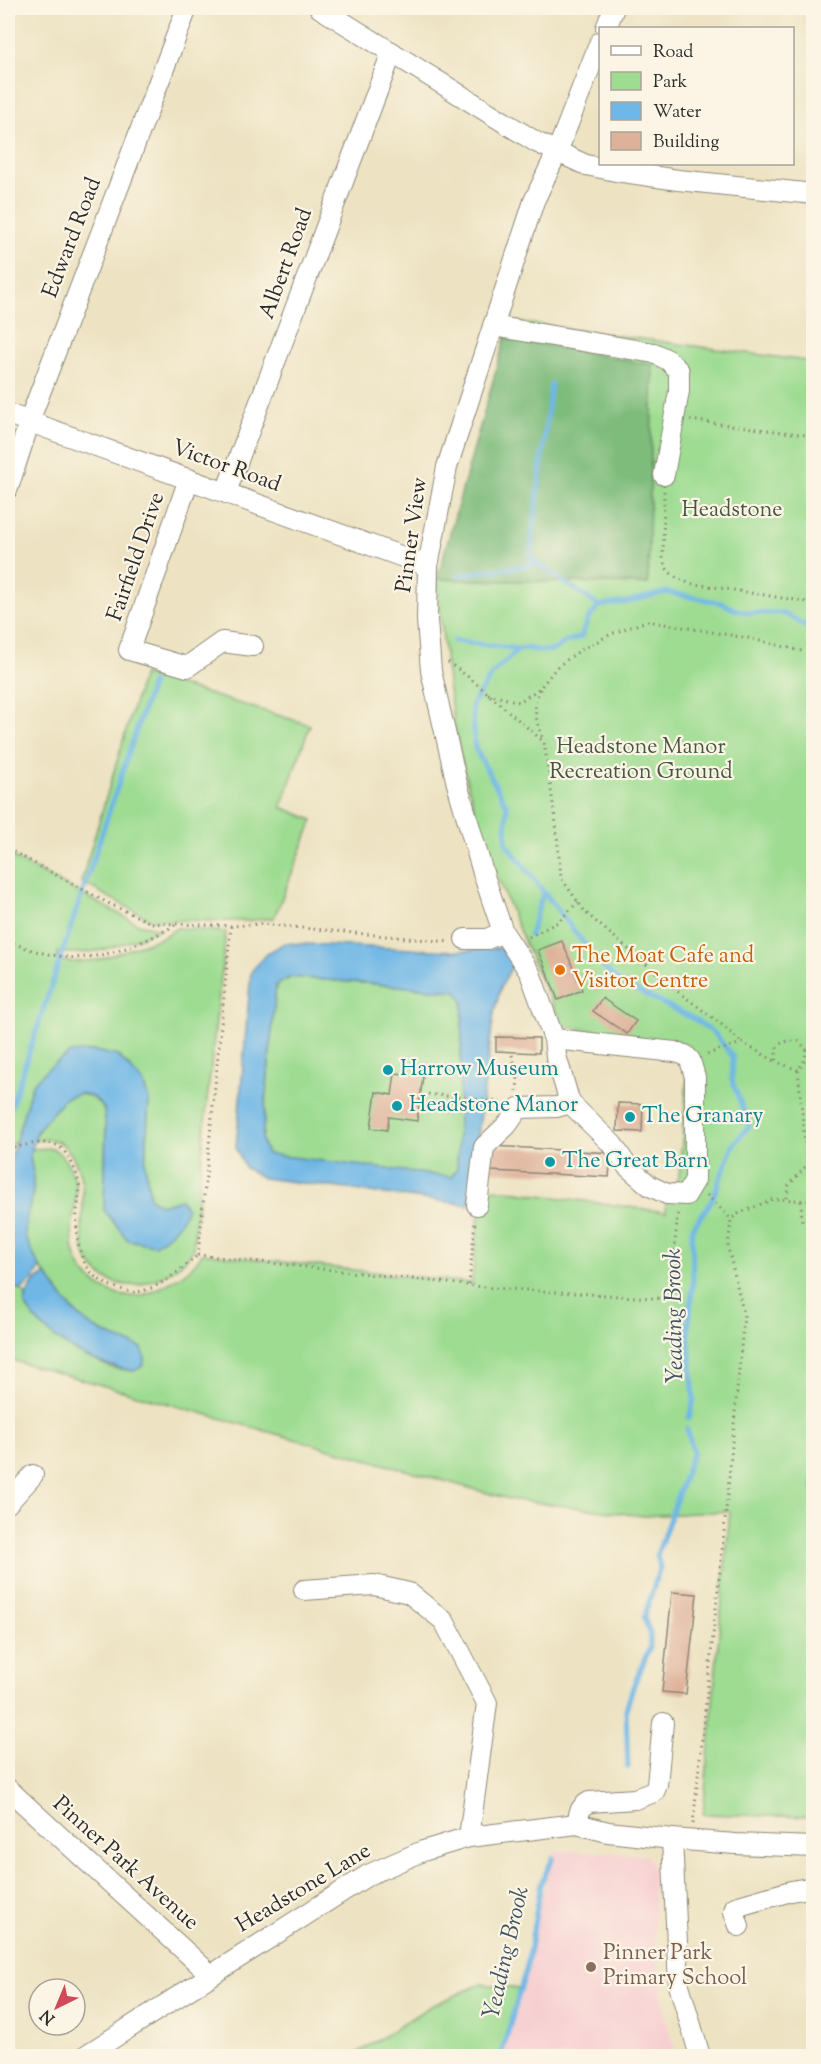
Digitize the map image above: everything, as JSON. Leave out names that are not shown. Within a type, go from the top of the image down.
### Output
[{"type":"street","name":"Edward Road","points":[[8,488],[33,411],[187,8]]},
{"type":"street","points":[[320,8],[536,142],[586,165],[616,171],[813,194]]},
{"type":"street","points":[[606,27],[614,8]]},
{"type":"street","name":"Pinner View","points":[[570,1103],[556,1056],[554,1039],[530,973],[506,938],[484,876],[457,783],[431,671],[426,620],[428,566],[447,467],[534,201],[557,152],[599,45]]},
{"type":"street","name":"Albert Road","points":[[226,492],[392,52]]},
{"type":"street","points":[[493,326],[654,353],[668,360],[679,371],[680,391],[664,475]]},
{"type":"street","name":"Victor Road","points":[[8,414],[428,566]]},
{"type":"street","name":"Fairfield Drive","points":[[189,479],[129,651],[188,667],[222,642],[253,646]]},
{"type":"street","points":[[465,939],[506,938]]},
{"type":"street","points":[[477,1205],[483,1147],[507,1125],[519,1108],[557,1107],[570,1103],[613,1145],[627,1166],[650,1186],[667,1194],[686,1195],[695,1180],[695,1077],[690,1060],[685,1055],[554,1039]]},
{"type":"street","points":[[8,1503],[33,1475]]},
{"type":"street","points":[[304,1590],[374,1585],[409,1593],[444,1621],[487,1703],[469,1837]]},
{"type":"street","points":[[578,1824],[579,1811],[589,1803],[635,1798],[654,1792],[657,1785],[663,1723]]},
{"type":"street","name":"Pinner Park Avenue","points":[[8,1789],[211,1974]]},
{"type":"street","name":"Headstone Lane","points":[[85,2056],[368,1875],[423,1851],[469,1837],[578,1824],[608,1832],[607,1830],[625,1822],[648,1824],[675,1839],[813,1849]]},
{"type":"street","points":[[675,1839],[679,1985],[700,2056]]},
{"type":"street","points":[[739,1926],[734,1912],[735,1907],[813,1887]]},
{"type":"path","points":[[674,418],[813,436]]},
{"type":"path","points":[[664,475],[663,559],[665,568],[676,578],[689,583],[813,603]]},
{"type":"path","points":[[487,694],[519,702],[540,688],[558,667],[579,651],[611,634],[647,621],[748,638],[813,654]]},
{"type":"path","points":[[471,679],[544,742]]},
{"type":"path","points":[[540,688],[535,699],[535,716],[544,742],[561,878],[586,913],[681,994],[721,1024],[740,1044],[798,1070]]},
{"type":"path","points":[[8,849],[110,904],[151,923],[231,926],[261,924],[457,942],[465,939]]},
{"type":"path","points":[[506,938],[535,935],[558,921],[578,902]]},
{"type":"path","points":[[8,941],[26,948],[69,958],[102,954],[159,934],[177,923]]},
{"type":"path","points":[[198,1255],[231,926]]},
{"type":"path","points":[[777,1062],[775,1053],[779,1044],[799,1041],[807,1050]]},
{"type":"path","points":[[714,1052],[740,1044]]},
{"type":"path","points":[[807,1050],[813,1049]]},
{"type":"path","points":[[807,1050],[804,1062],[798,1070],[807,1165]]},
{"type":"path","points":[[512,1055],[518,1075],[516,1082],[520,1099],[519,1108]]},
{"type":"path","points":[[428,1094],[483,1099]]},
{"type":"path","points":[[9,1148],[45,1143],[60,1146],[69,1158],[79,1181],[76,1230],[82,1260],[91,1275],[100,1282],[134,1292],[151,1288],[167,1279],[198,1255],[468,1285],[669,1299],[676,1216],[686,1195]]},
{"type":"path","points":[[786,1198],[789,1185],[807,1165],[813,1164]]},
{"type":"path","points":[[675,1839],[724,1532],[744,1315],[728,1248],[731,1219],[707,1196]]},
{"type":"path","points":[[731,1219],[773,1199],[813,1201]]},
{"type":"path","points":[[801,1201],[802,1224]]},
{"type":"path","points":[[468,1285],[477,1205]]},
{"type":"shaded area","name":"Pinner Park Primary School","points":[[554,1850],[646,1855],[653,1866],[655,1946],[666,2019],[677,2056],[501,2056]]},
{"type":"green space","name":"Headstone Manor Recreation Ground","points":[[510,321],[813,362],[813,1817],[703,1814],[730,1511],[644,1516],[509,1499],[8,1359],[8,1286],[21,1290],[26,1295],[25,1305],[85,1356],[112,1368],[134,1371],[142,1348],[87,1323],[61,1296],[34,1257],[24,1231],[33,1191],[31,1149],[53,1148],[66,1161],[75,1182],[76,1203],[72,1230],[74,1251],[78,1261],[89,1278],[108,1291],[121,1296],[135,1296],[154,1291],[184,1273],[202,1253],[472,1283],[480,1206],[487,1188],[666,1212],[667,1194],[679,1177],[688,1069],[669,1044],[563,1026],[517,924],[490,855],[468,784],[451,706],[437,579],[647,584],[505,338]]},
{"type":"green space","points":[[505,338],[653,365],[648,584],[437,579]]},
{"type":"green space","points":[[143,674],[310,725],[281,807],[313,820],[274,918],[246,921],[151,920],[81,882]]},
{"type":"green space","points":[[8,855],[138,924],[161,929],[98,951],[58,952],[57,960],[72,962],[98,960],[163,937],[177,928],[226,932],[193,1250],[172,1271],[145,1283],[129,1285],[113,1282],[91,1265],[85,1255],[82,1237],[83,1200],[76,1164],[69,1151],[57,1141],[43,1139],[33,1141],[47,1118],[64,1099],[77,1094],[89,1097],[100,1104],[106,1116],[104,1210],[128,1240],[181,1199],[161,1205],[150,1198],[145,1164],[149,1100],[129,1066],[118,1056],[94,1051],[32,1085],[15,1144],[8,1145]]},
{"type":"green space","points":[[291,977],[457,991],[463,1002],[457,1169],[451,1177],[267,1155],[262,1141],[276,985]]},
{"type":"green space","points":[[481,1984],[519,1988],[501,2056],[353,2056],[429,2007]]},
{"type":"water","points":[[284,943],[455,951],[499,948],[506,950],[513,964],[501,987],[494,1013],[469,1205],[263,1178],[245,1168],[236,1148],[251,972],[265,955]],"holes":[[[291,977],[457,991],[463,1002],[457,1169],[451,1177],[267,1154],[262,1141],[276,985]]]},
{"type":"water","points":[[94,1051],[118,1056],[143,1082],[149,1100],[145,1164],[150,1198],[161,1205],[181,1199],[187,1209],[174,1230],[154,1245],[128,1240],[104,1210],[106,1133],[104,1108],[94,1098],[81,1093],[65,1098],[37,1131],[30,1156],[33,1193],[26,1220],[25,1236],[40,1268],[34,1279],[21,1290],[8,1286],[8,1164],[32,1085],[47,1069],[70,1053]]},
{"type":"water","points":[[46,1274],[69,1306],[92,1327],[142,1348],[145,1358],[143,1366],[134,1371],[102,1363],[72,1349],[46,1330],[25,1305],[31,1286]]},
{"type":"building","name":"The Moat Cafe and Visitor Centre","points":[[562,941],[582,990],[558,1000],[538,950]]},
{"type":"building","points":[[602,998],[636,1021],[627,1034],[593,1011]]},
{"type":"building","points":[[496,1037],[539,1038],[539,1053],[496,1051]]},
{"type":"building","name":"Headstone Manor","points":[[395,1073],[423,1076],[417,1121],[389,1117],[387,1130],[371,1128],[376,1092],[392,1095]]},
{"type":"building","name":"The Granary","points":[[618,1103],[643,1104],[642,1132],[617,1131]]},
{"type":"building","name":"The Great Barn","points":[[491,1146],[611,1153],[609,1177],[490,1171]]},
{"type":"building","points":[[672,1592],[697,1594],[686,1694],[662,1692]]},
{"type":"waterway","points":[[551,384],[530,558],[599,606]]},
{"type":"waterway","points":[[458,575],[539,564]]},
{"type":"waterway","name":"Yeading Brook","points":[[689,1418],[694,1400],[688,1330],[693,1282],[692,1229],[712,1200],[733,1145],[749,1126],[732,1080],[733,1057],[715,1034],[696,1020],[619,982],[599,963],[506,843],[507,806],[475,748],[472,705],[493,673],[519,649],[554,650],[565,642],[581,637],[588,619],[599,606],[627,602],[666,592],[722,603],[736,610],[751,613],[781,613],[814,629]]},
{"type":"waterway","points":[[454,641],[519,649]]},
{"type":"waterway","points":[[8,1116],[152,683]]},
{"type":"waterway","name":"Yeading Brook","points":[[530,935],[543,893]]},
{"type":"waterway","name":"Yeading Brook","points":[[628,1767],[626,1710],[650,1647],[650,1633],[644,1618],[660,1567],[657,1555],[693,1452],[687,1429]]},
{"type":"waterway","name":"Yeading Brook","points":[[501,2056],[527,1966],[541,1883],[553,1858]]},
{"type":"place","name":"The Moat Cafe and Visitor Centre","points":[[560,970]]},
{"type":"place","name":"Harrow Museum","points":[[388,1070]]},
{"type":"place","name":"Headstone Manor","points":[[397,1106]]},
{"type":"place","name":"The Granary","points":[[630,1117]]},
{"type":"place","name":"The Great Barn","points":[[550,1162]]},
{"type":"place","name":"Pinner Park Primary School","points":[[591,1967]]},
{"type":"park label","name":"Headstone","points":[[732,511]]}]
